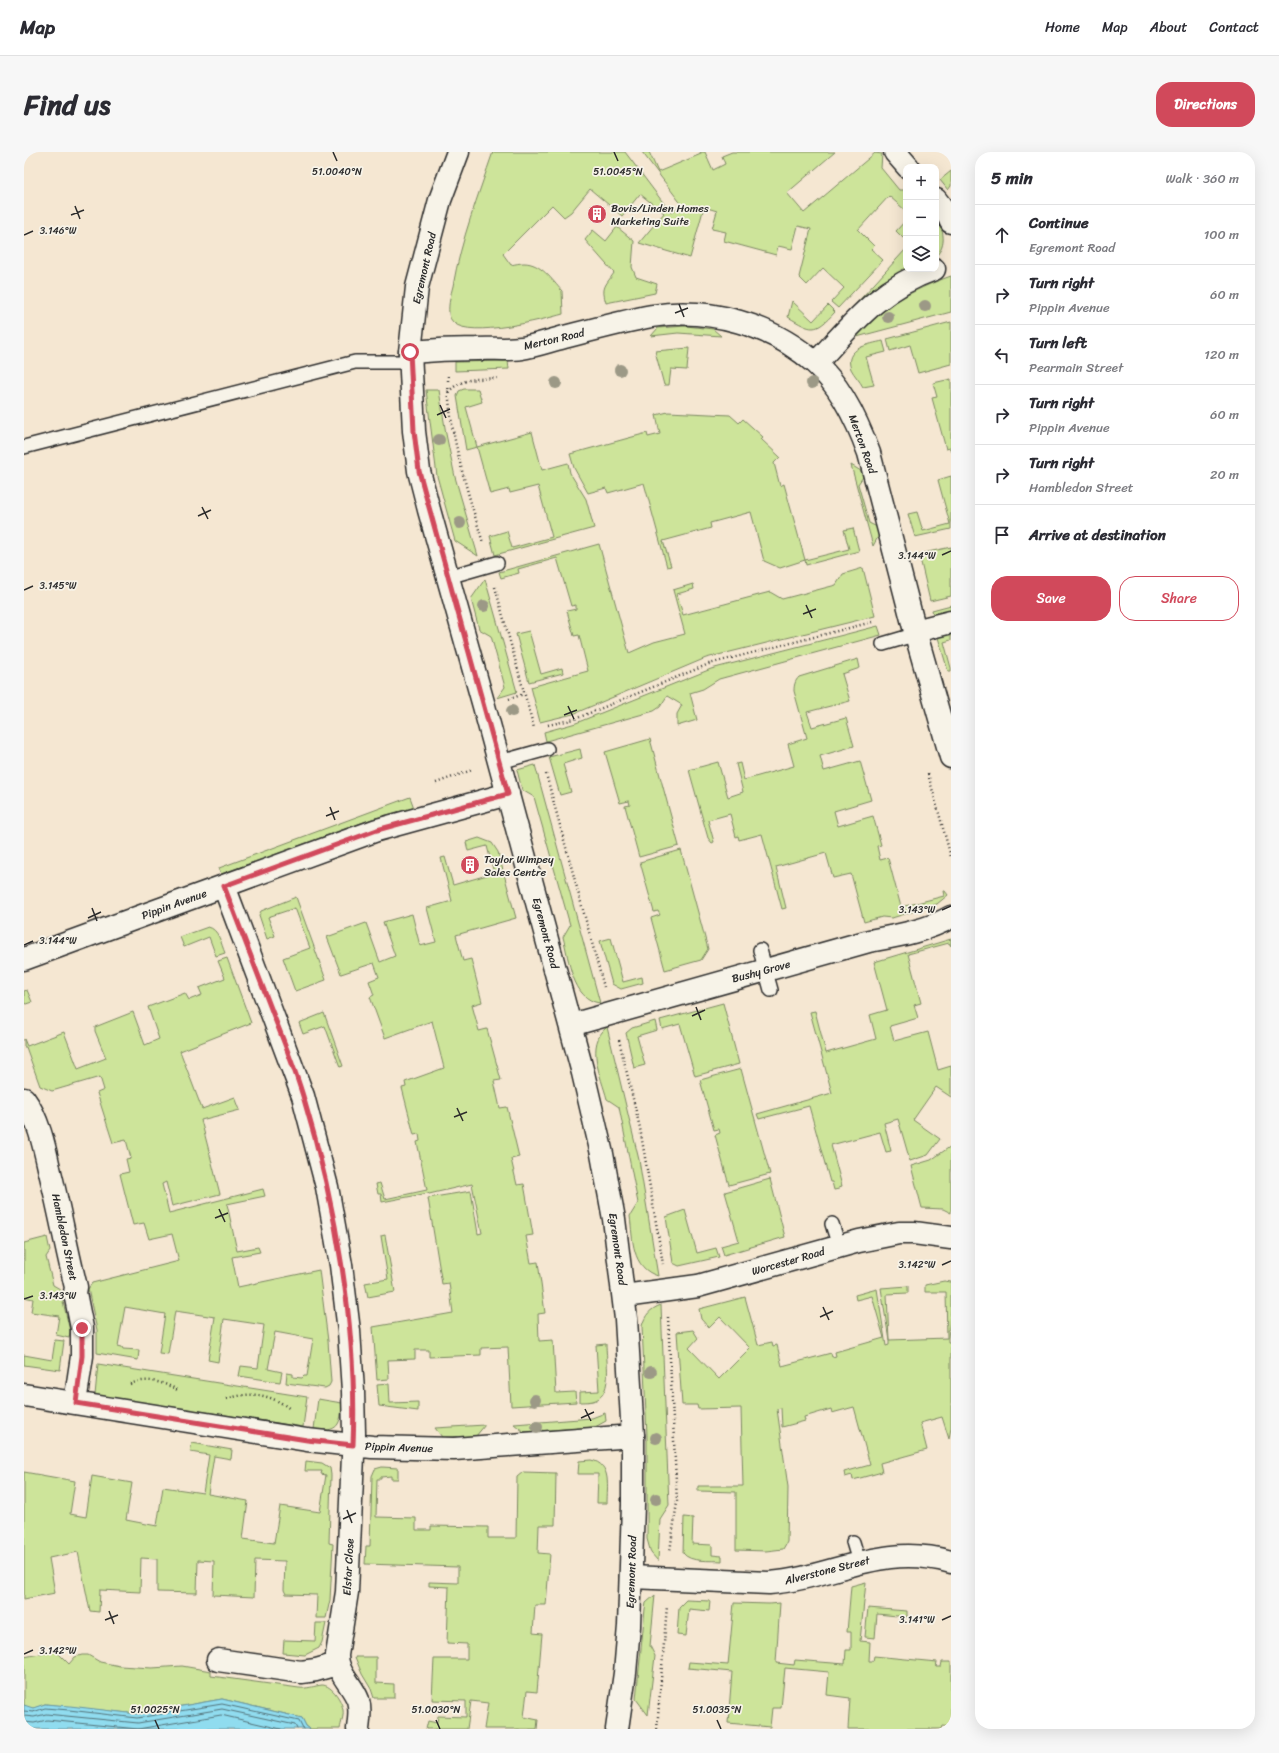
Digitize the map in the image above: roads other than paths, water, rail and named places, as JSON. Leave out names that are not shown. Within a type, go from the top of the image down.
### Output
[{"type":"street","points":[[895,152],[905,164]]},
{"type":"street","name":"Egremont Road","points":[[457,153],[440,200],[417,287],[410,357],[414,431],[419,471],[500,762],[570,1024],[602,1154],[614,1219],[624,1296],[633,1436],[631,1577],[625,1673],[617,1729]]},
{"type":"street","points":[[939,204],[951,222]]},
{"type":"street","points":[[939,268],[951,264]]},
{"type":"street","points":[[816,363],[864,310],[898,285],[928,272]]},
{"type":"street","name":"Merton Road","points":[[410,357],[448,349],[522,348],[630,320],[673,314],[692,314],[718,316],[753,326],[780,338],[816,363],[848,404],[862,434],[951,757]]},
{"type":"street","points":[[916,633],[951,622]]},
{"type":"street","name":"Pippin Avenue","points":[[24,959],[377,830],[508,794]]},
{"type":"street","name":"Elstar Close","points":[[224,886],[304,1096],[321,1161],[335,1228],[350,1331],[353,1391],[353,1445],[347,1598],[336,1655],[337,1664],[341,1674],[358,1701],[360,1716],[358,1729]]},
{"type":"street","name":"Bushy Grove","points":[[570,1024],[941,923],[951,917]]},
{"type":"street","name":"Hambledon Street","points":[[24,1099],[29,1106],[43,1142],[76,1287],[75,1293],[82,1328],[82,1356],[76,1403]]},
{"type":"street","name":"Worcester Road","points":[[624,1296],[698,1286],[838,1246],[899,1233],[914,1233],[951,1238]]},
{"type":"street","name":"Pippin Avenue","points":[[24,1395],[307,1440],[353,1445],[454,1449],[633,1436]]},
{"type":"street","name":"Alverstone Street","points":[[631,1577],[769,1583],[784,1582],[856,1552],[897,1556],[922,1556],[951,1562]]},
{"type":"street","points":[[218,1660],[301,1672],[316,1670],[337,1664]]},
{"type":"lane","points":[[24,447],[355,362],[410,357]]},
{"type":"lane","points":[[448,577],[497,563]]},
{"type":"lane","points":[[883,644],[916,633]]},
{"type":"lane","points":[[500,762],[547,749]]},
{"type":"lane","points":[[832,1224],[838,1246]]},
{"type":"water","points":[[222,1699],[302,1718],[306,1726],[310,1729],[24,1729],[24,1705],[33,1708],[45,1704],[137,1714]]},
{"type":"place","name":"Bovis/Linden Homes Marketing Suite","points":[[597,214]]},
{"type":"place","name":"Taylor Wimpey Sales Centre","points":[[470,865]]}]
